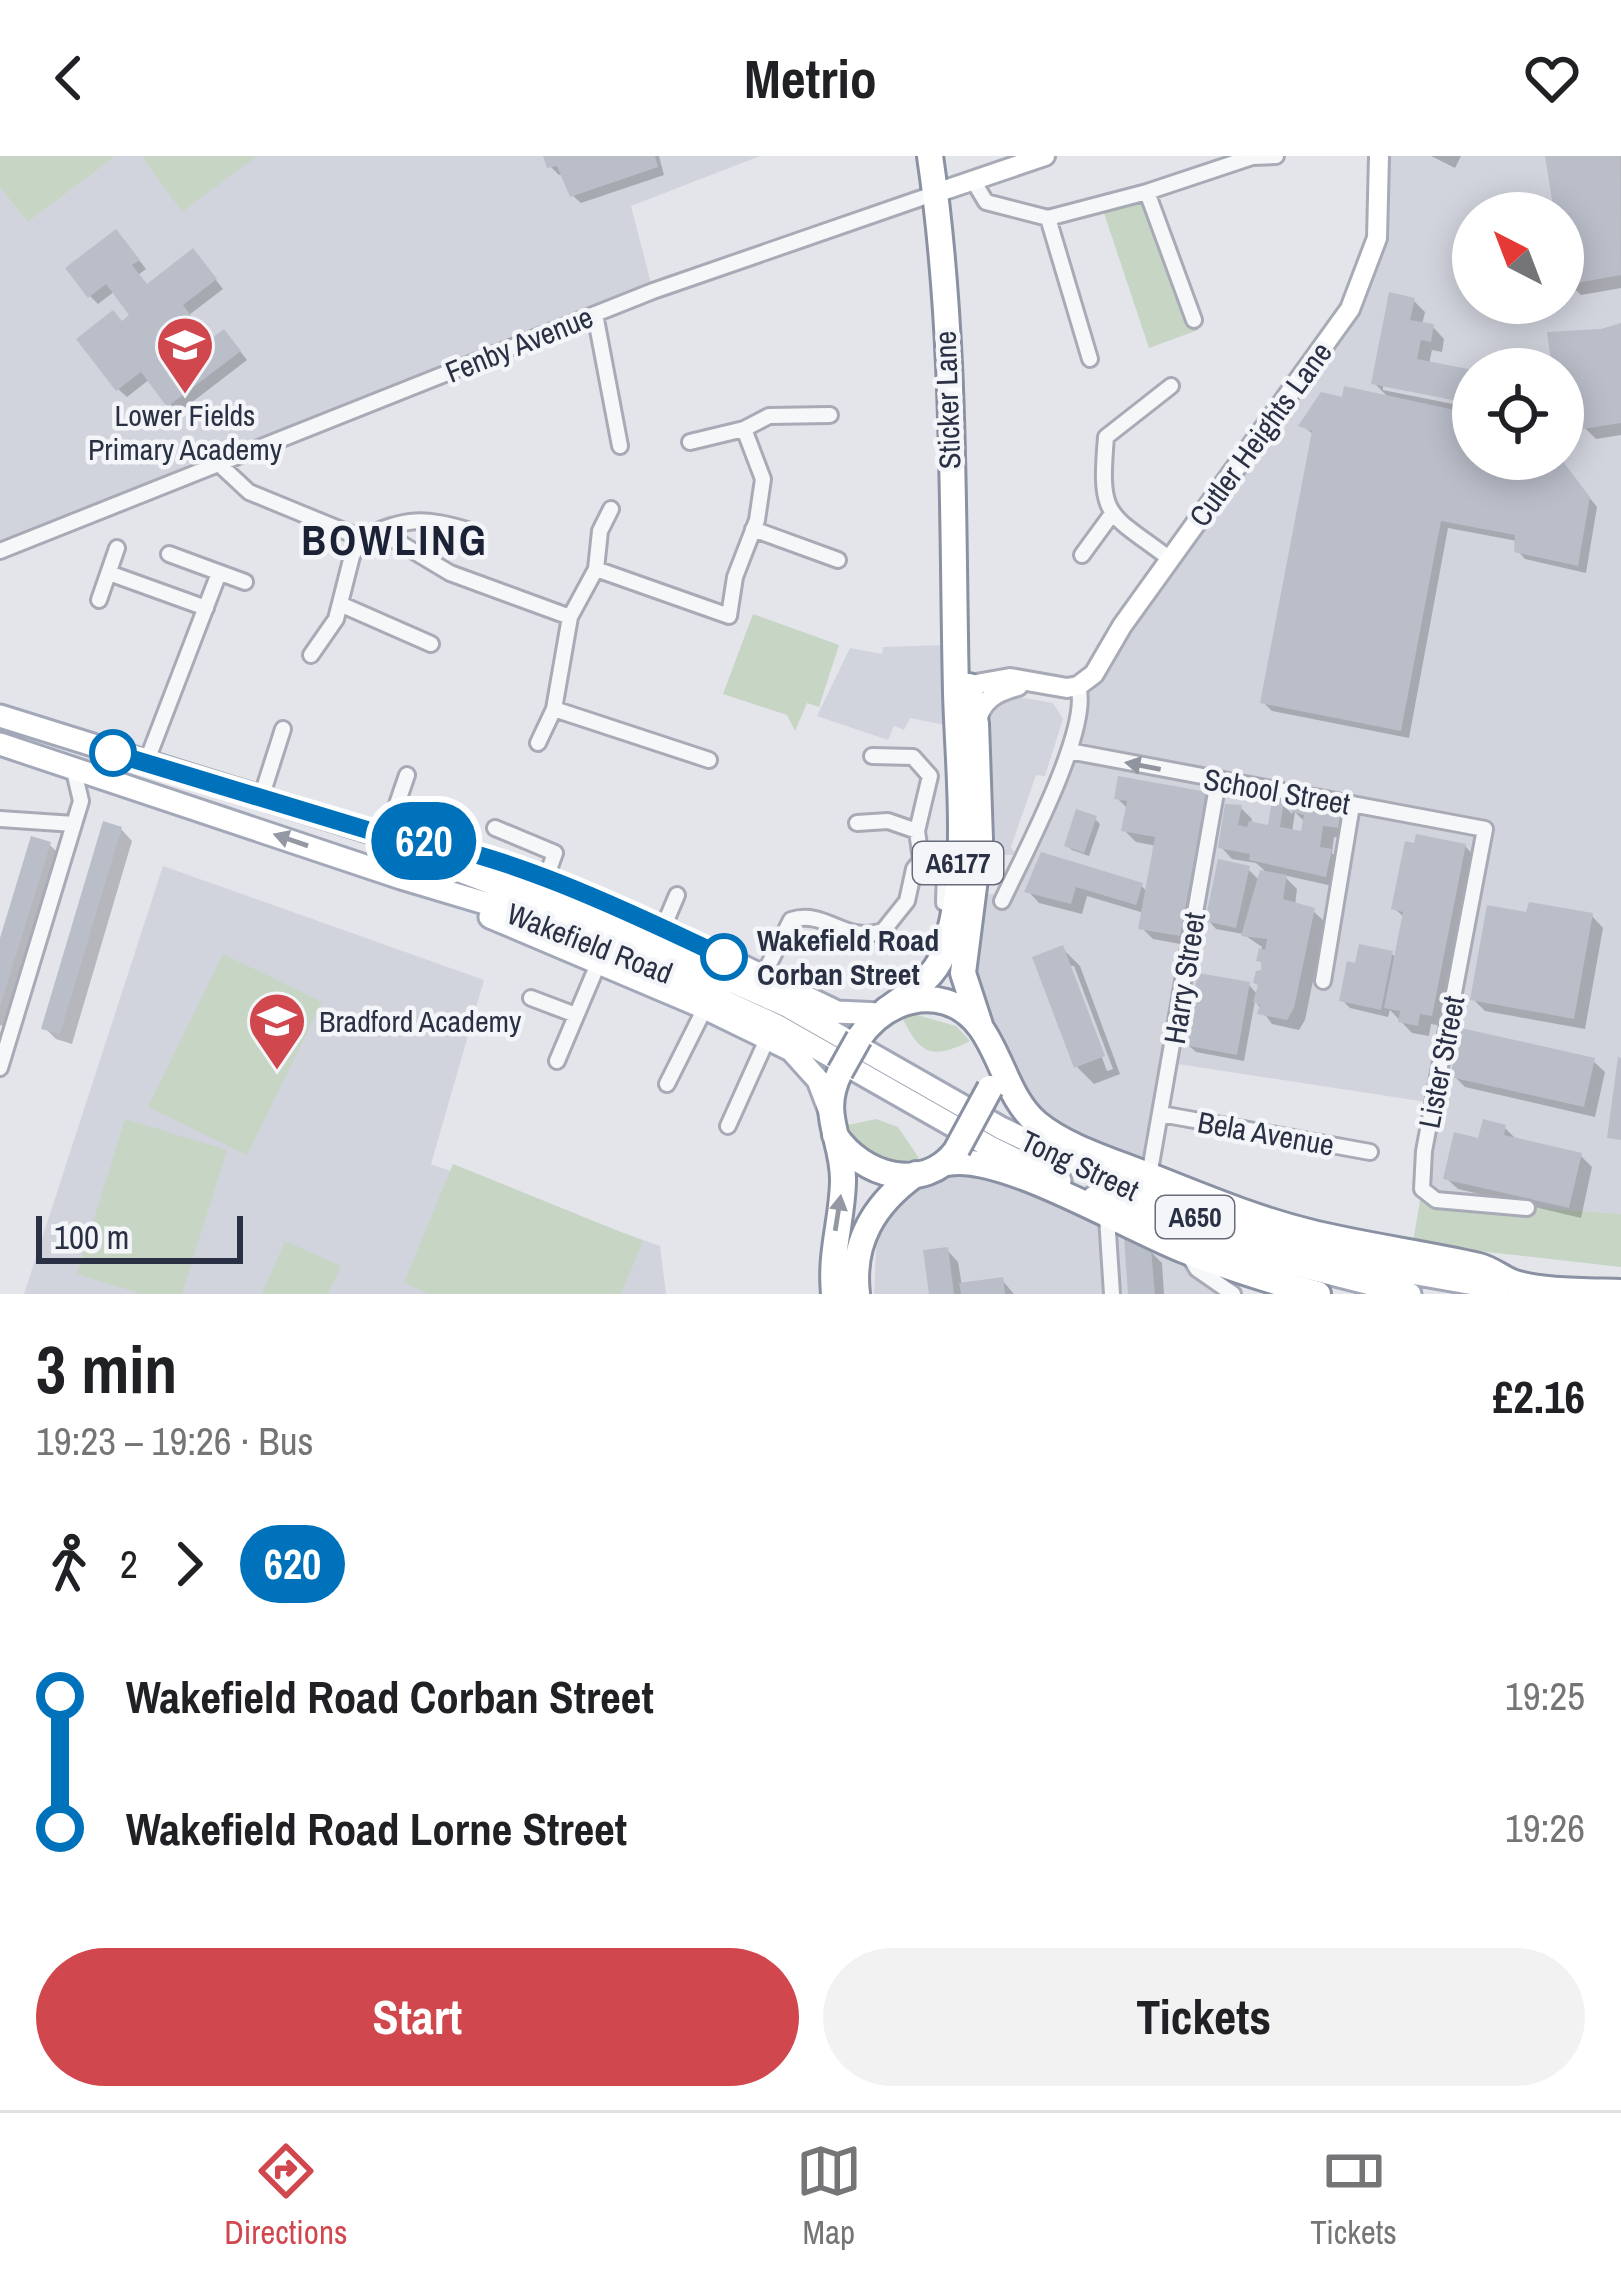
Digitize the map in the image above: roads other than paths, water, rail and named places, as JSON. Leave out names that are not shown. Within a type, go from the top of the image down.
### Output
[{"type":"highway","name":"Sticker Lane","points":[[884,1012],[936,970],[949,935],[959,850],[962,687],[930,156]]},
{"type":"highway","name":"Sticker Lane","points":[[962,687],[976,724],[979,865],[963,958],[966,987],[980,1027]]},
{"type":"highway","points":[[833,1294],[832,1249],[843,1182],[831,1121],[840,1072],[859,1038],[884,1012],[909,1001],[933,1000],[959,1008],[980,1027],[1036,1123],[1113,1162],[1194,1197],[1306,1231],[1486,1267],[1514,1283]]},
{"type":"highway","points":[[857,1294],[856,1247],[877,1210],[897,1187],[952,1156],[991,1088],[996,1056]]},
{"type":"highway","points":[[831,1121],[850,1155],[871,1170],[900,1177],[918,1173]]},
{"type":"highway","points":[[952,1156],[1002,1167],[1186,1251],[1318,1294]]},
{"type":"highway","name":"Tong Street","points":[[1514,1283],[1621,1292]]},
{"type":"main road","name":"Wakefield Road","points":[[0,716],[392,838],[433,861],[613,928],[765,997],[902,1070]]},
{"type":"main road","name":"Wakefield Road","points":[[0,744],[401,878],[559,925],[776,1025],[890,1091]]},
{"type":"main road","points":[[392,838],[438,842],[545,881],[663,928],[837,1012],[884,1012]]},
{"type":"main road","name":"A650","points":[[401,878],[768,1037],[805,1063],[818,1080],[831,1121]]},
{"type":"main road","name":"Tong Street","points":[[902,1070],[1001,1128],[1166,1206],[1252,1237],[1408,1273],[1480,1285],[1514,1283]]},
{"type":"main road","name":"Tong Street","points":[[890,1091],[1089,1196],[1233,1249],[1410,1294]]},
{"type":"street","name":"Fenby Avenue","points":[[0,551],[595,314],[1045,156]]},
{"type":"street","points":[[974,182],[986,202],[1048,218],[1148,192],[1252,157],[1276,156]]},
{"type":"street","name":"Cutler Heights Lane","points":[[1078,686],[1094,674],[1170,559],[1350,309],[1377,238],[1379,156]]},
{"type":"street","points":[[1148,192],[1194,320]]},
{"type":"street","points":[[1048,218],[1090,359]]},
{"type":"street","points":[[595,314],[620,446]]},
{"type":"street","points":[[1170,559],[1104,503],[1106,437],[1171,386]]},
{"type":"street","points":[[691,442],[744,429],[770,416],[830,415]]},
{"type":"street","points":[[596,568],[729,616],[763,478],[744,429]]},
{"type":"street","points":[[219,464],[249,492],[362,538],[395,540],[451,573],[570,617]]},
{"type":"street","points":[[538,742],[554,709],[570,617],[596,568],[600,531],[611,509]]},
{"type":"street","points":[[1082,555],[1112,514]]},
{"type":"street","points":[[311,656],[336,619],[352,556],[362,538],[404,519],[432,520],[471,531]]},
{"type":"street","points":[[753,530],[838,560]]},
{"type":"street","points":[[99,600],[118,548]]},
{"type":"street","points":[[169,554],[244,582]]},
{"type":"street","points":[[109,573],[206,608]]},
{"type":"street","points":[[146,763],[219,573]]},
{"type":"street","points":[[340,604],[431,644]]},
{"type":"street","points":[[962,687],[1010,678],[1078,686],[1080,713],[1069,751],[1002,901]]},
{"type":"street","points":[[976,724],[988,699],[1028,683]]},
{"type":"street","points":[[554,709],[709,760]]},
{"type":"street","points":[[261,798],[283,729]]},
{"type":"street","name":"School Street","points":[[1069,751],[1485,829]]},
{"type":"street","points":[[872,756],[913,757],[926,769],[930,783],[916,831],[921,860]]},
{"type":"street","points":[[0,1068],[81,801],[73,767]]},
{"type":"street","points":[[392,838],[407,775]]},
{"type":"street","points":[[81,801],[110,780]]},
{"type":"street","name":"Harry Street","points":[[1149,1176],[1218,781]]},
{"type":"street","points":[[1323,982],[1352,805]]},
{"type":"street","points":[[0,819],[74,824]]},
{"type":"street","points":[[857,823],[888,821],[916,831]]},
{"type":"street","points":[[495,828],[555,853],[545,881]]},
{"type":"street","name":"Lister Street","points":[[1485,829],[1424,1151],[1422,1189],[1436,1200],[1527,1208]]},
{"type":"street","points":[[764,976],[791,920],[810,916],[849,934],[875,934],[890,925],[907,902],[914,868],[921,860],[939,859],[945,866],[941,926],[949,935]]},
{"type":"street","points":[[663,928],[677,895]]},
{"type":"street","points":[[557,1060],[598,964]]},
{"type":"street","points":[[532,996],[576,1015]]},
{"type":"street","points":[[667,1084],[705,1008]]},
{"type":"street","points":[[728,1126],[768,1037]]},
{"type":"street","name":"Bela Avenue","points":[[1161,1114],[1370,1152]]},
{"type":"street","points":[[1107,1217],[1112,1294]]},
{"type":"street","points":[[1186,1251],[1197,1269],[1232,1294]]},
{"type":"place","name":"Lower Fields Primary Academy","points":[[185,396]]},
{"type":"place","name":"Wakefield Road Corban Street","points":[[724,957]]},
{"type":"place","name":"Bradford Academy","points":[[277,1072]]},
{"type":"district","name":"BOWLING","points":[[395,540]]}]
